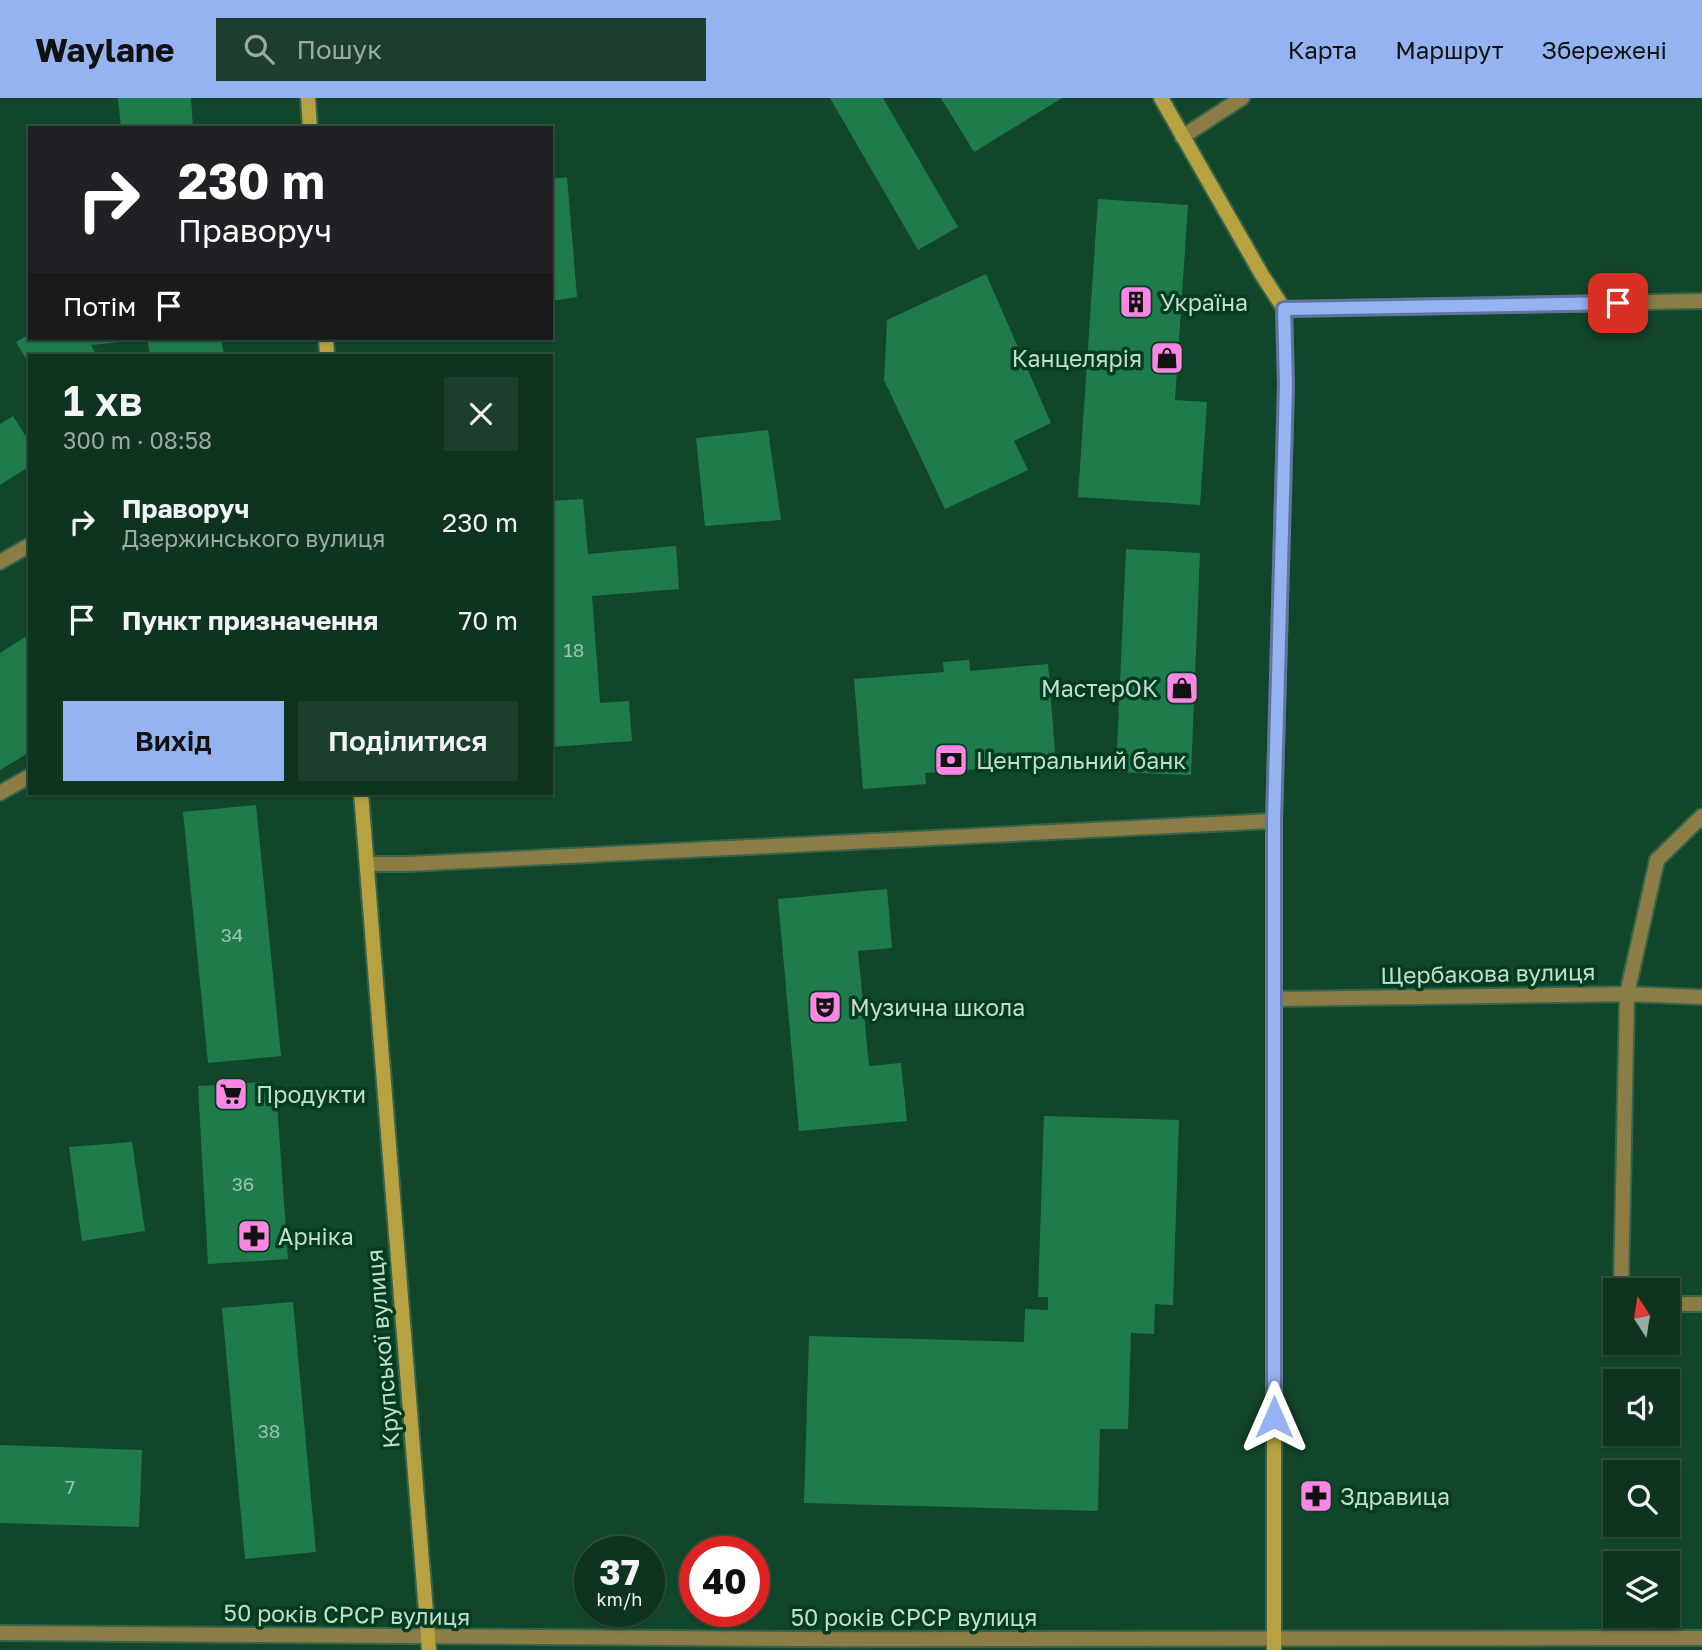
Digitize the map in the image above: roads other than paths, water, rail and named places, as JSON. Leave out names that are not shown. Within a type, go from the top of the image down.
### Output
[{"type":"street","points":[[308,98],[310,126]]},
{"type":"street","points":[[1161,98],[1284,309],[1286,385],[1274,821],[1274,1645]]},
{"type":"street","points":[[1182,136],[1242,98]]},
{"type":"street","points":[[1284,309],[1702,301]]},
{"type":"street","points":[[0,562],[28,546]]},
{"type":"street","points":[[0,793],[28,776]]},
{"type":"street","name":"Крупської вулиця","points":[[361,795],[428,1644]]},
{"type":"street","points":[[1621,1278],[1627,994],[1657,860],[1702,816]]},
{"type":"street","points":[[367,864],[1274,821]]},
{"type":"street","name":"Щербакова вулиця","points":[[1274,999],[1627,994],[1702,997]]},
{"type":"street","points":[[1680,1304],[1702,1304]]},
{"type":"street","name":"50 років СРСР вулиця","points":[[0,1633],[428,1644],[1274,1645],[1702,1638]]},
{"type":"place","name":"Україна","points":[[1136,302]]},
{"type":"place","name":"Канцелярія","points":[[1167,358]]},
{"type":"place","name":"МастерОК","points":[[1182,688]]},
{"type":"place","name":"Центральний банк","points":[[951,760]]},
{"type":"place","name":"Музична школа","points":[[825,1007]]},
{"type":"place","name":"Продукти","points":[[231,1094]]},
{"type":"place","name":"Арніка","points":[[254,1236]]},
{"type":"place","name":"Здравица","points":[[1316,1496]]}]
